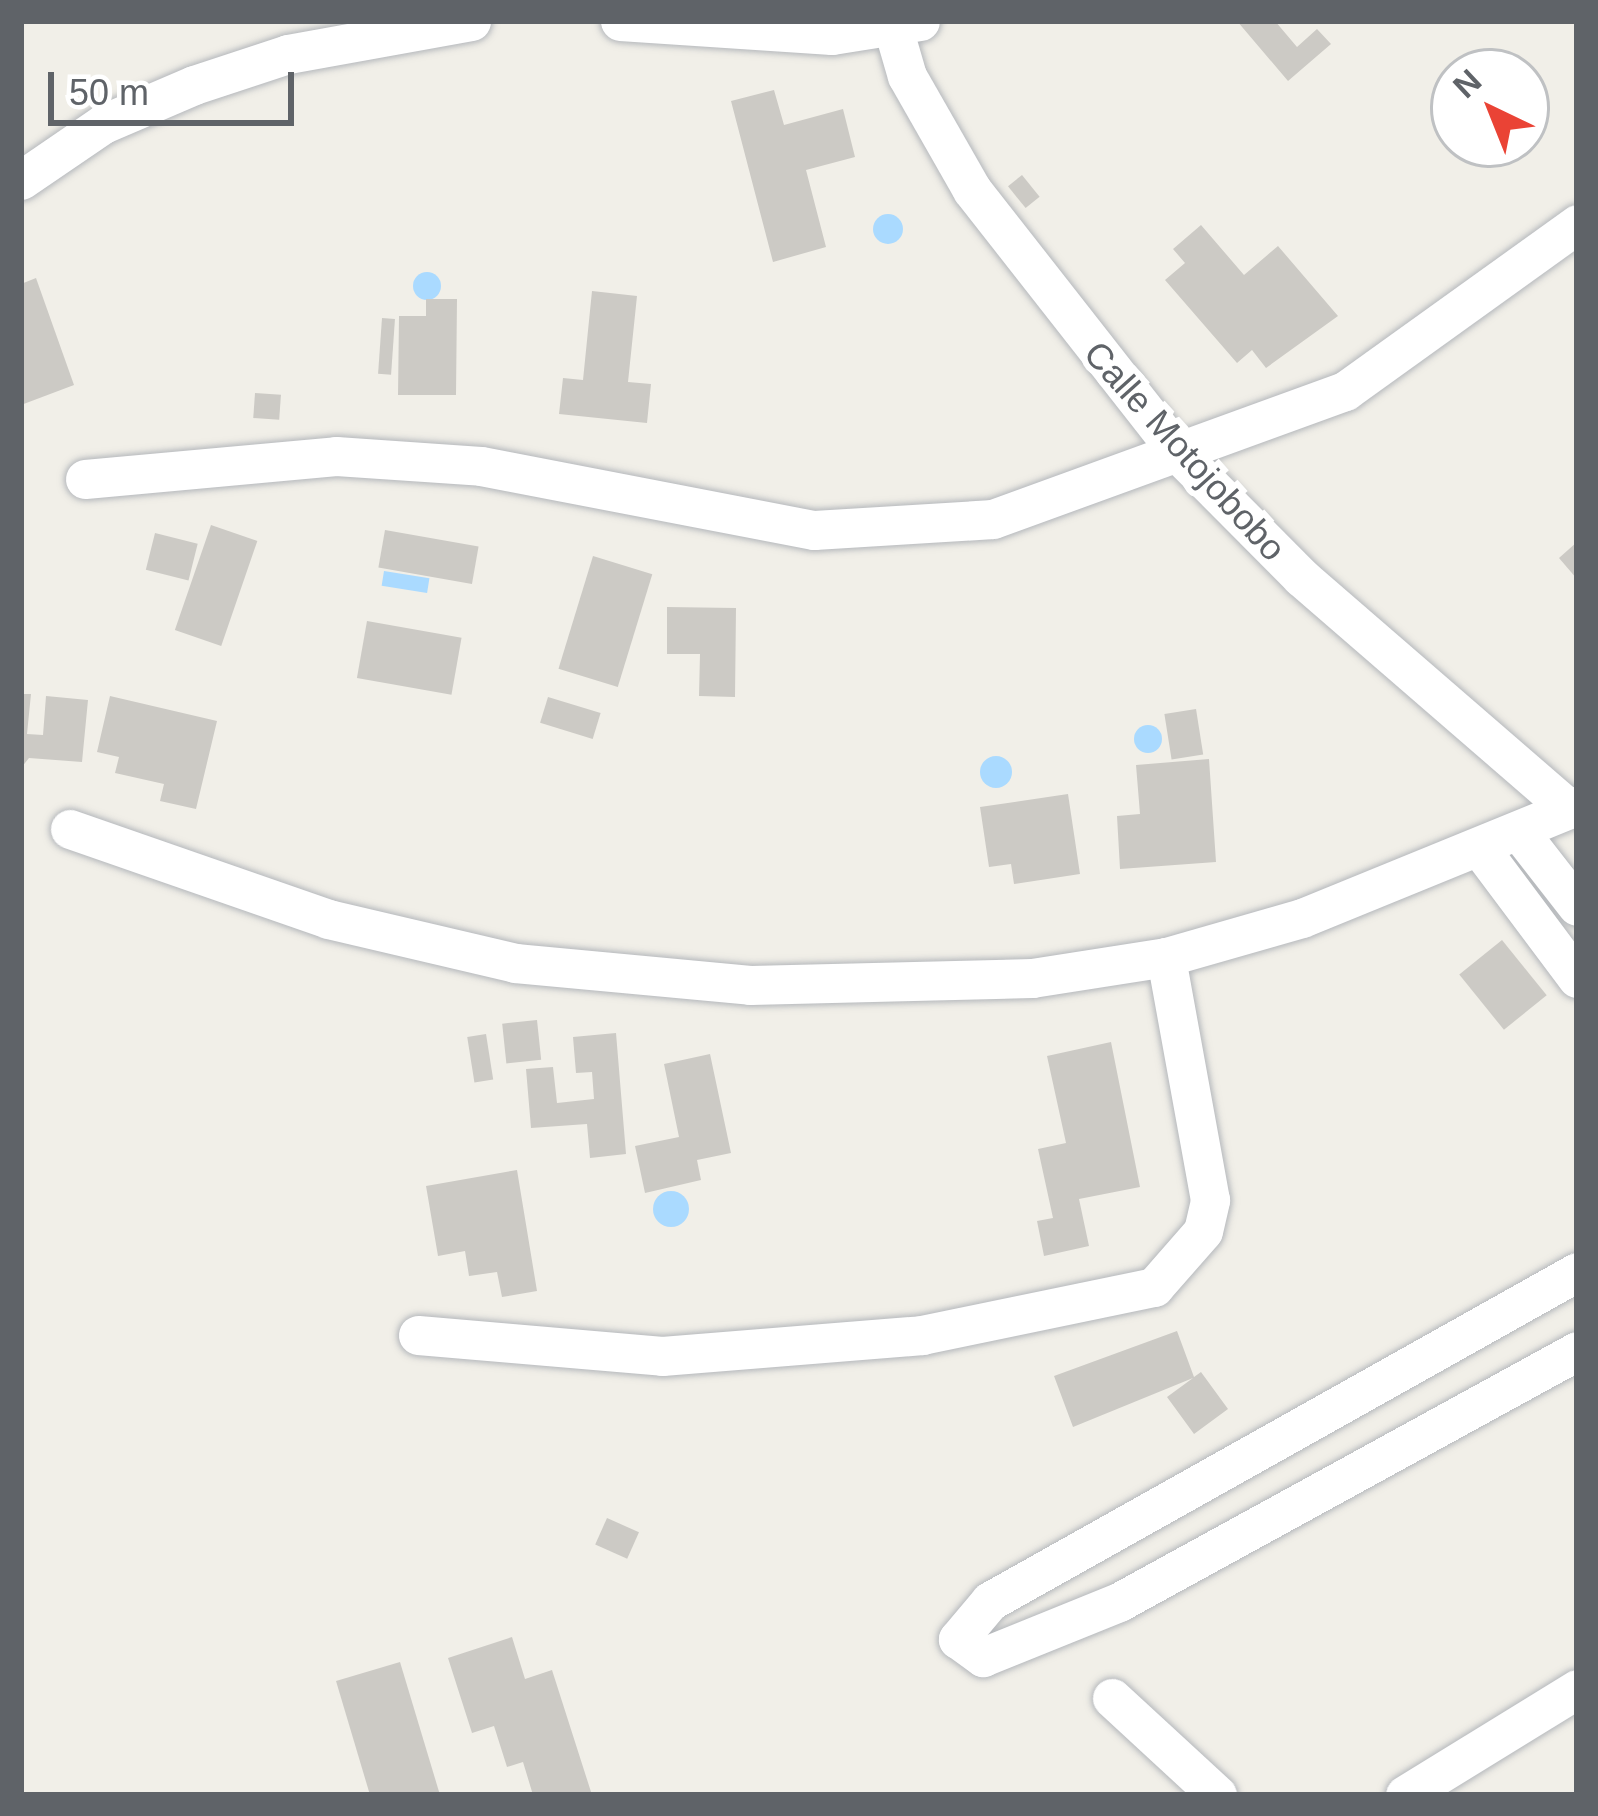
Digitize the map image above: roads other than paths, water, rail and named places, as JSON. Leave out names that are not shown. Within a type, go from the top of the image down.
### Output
[{"type":"street","points":[[21,179],[104,124],[194,85],[288,53],[471,21]]},
{"type":"street","points":[[620,21],[901,25]]},
{"type":"street","name":"Calle Motojobobo","points":[[901,25],[972,190],[1178,454],[1300,577],[1573,808]]},
{"type":"street","points":[[85,479],[336,456],[481,466],[650,505],[870,529],[993,519],[1346,391],[1577,224]]},
{"type":"street","points":[[70,829],[328,920],[515,963],[750,985],[1032,978],[1166,957],[1483,851],[1573,808]]},
{"type":"street","points":[[1521,834],[1577,906]]},
{"type":"street","points":[[1483,851],[1577,977]]},
{"type":"street","points":[[418,1334],[662,1356],[922,1334],[1154,1287],[1203,1231],[1210,1200],[1166,957]]},
{"type":"street","points":[[1577,1272],[990,1601],[958,1639],[983,1658],[1119,1602],[1577,1351]]},
{"type":"street","points":[[1405,1795],[1577,1689]]},
{"type":"street","points":[[1112,1699],[1217,1795]]},
{"type":"water","points":[[888,214],[899,218],[903,229],[899,240],[888,244],[877,240],[873,229],[877,218]]},
{"type":"water","points":[[427,272],[437,276],[441,286],[437,296],[427,300],[417,296],[413,286],[417,276]]},
{"type":"water","points":[[384,571],[429,578],[427,593],[382,586]]},
{"type":"water","points":[[1148,725],[1158,729],[1162,739],[1158,749],[1148,753],[1138,749],[1134,739],[1138,729]]},
{"type":"water","points":[[996,756],[1007,761],[1012,772],[1007,783],[996,788],[985,783],[980,772],[985,761]]},
{"type":"water","points":[[671,1191],[684,1196],[689,1209],[684,1222],[671,1227],[658,1222],[653,1209],[658,1196]]}]
